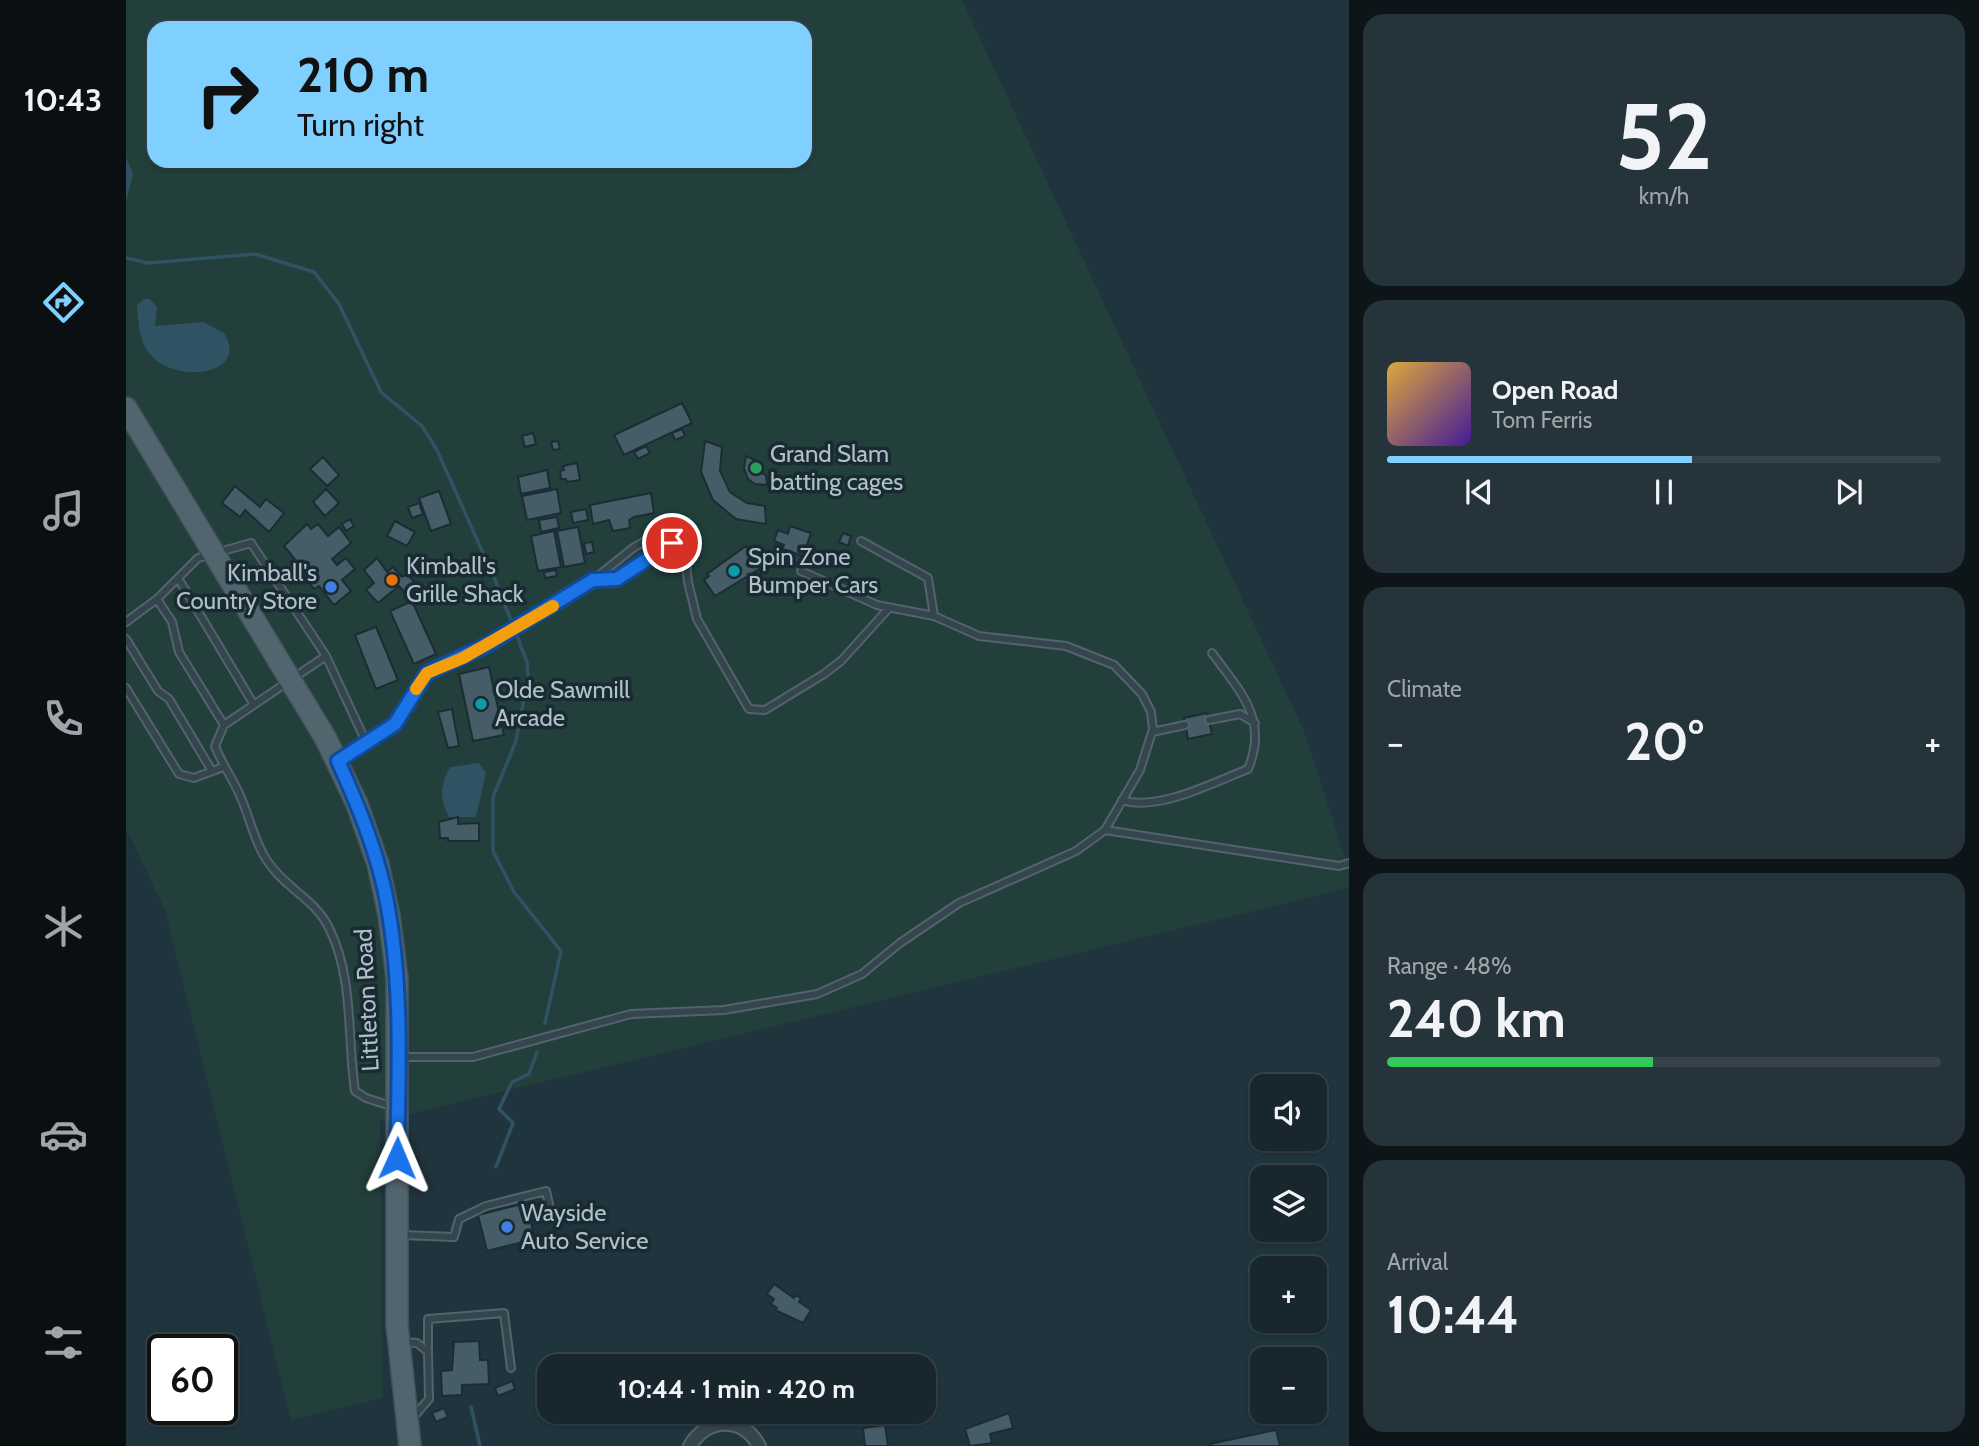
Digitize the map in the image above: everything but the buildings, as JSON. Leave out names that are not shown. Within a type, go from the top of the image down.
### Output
[{"type":"main road","name":"Littleton Road","points":[[126,408],[338,761],[371,840],[384,890],[397,978],[399,1342],[410,1446]]},
{"type":"street","points":[[690,1446],[704,1429],[727,1423],[745,1429],[759,1446]]},
{"type":"lane","points":[[338,761],[400,718],[427,673],[487,645],[541,615],[664,528],[678,522],[684,537],[688,582],[697,619],[749,709],[765,710],[824,674],[841,661],[889,608]]},
{"type":"lane","points":[[593,580],[617,579],[684,537]]},
{"type":"lane","points":[[861,541],[929,578],[934,616]]},
{"type":"lane","points":[[126,622],[158,599],[198,558],[251,543],[326,656],[366,742]]},
{"type":"lane","points":[[398,1057],[473,1057],[631,1014],[724,1010],[817,994],[862,974],[909,936],[959,903],[1076,850],[1105,830],[1140,770],[1152,732],[1151,712],[1142,694],[1124,673],[1106,660],[1066,646],[979,636],[934,616],[889,608],[801,572]]},
{"type":"lane","points":[[178,578],[254,705]]},
{"type":"lane","points":[[158,599],[173,622],[180,652],[224,726]]},
{"type":"lane","points":[[126,639],[158,691],[169,699],[212,771]]},
{"type":"lane","points":[[1122,800],[1134,804],[1154,803],[1248,769],[1257,744],[1255,723],[1243,697],[1212,653]]},
{"type":"lane","points":[[326,656],[224,726],[215,746],[223,767],[240,794],[267,861],[286,884],[313,904],[329,926],[347,990],[355,1091],[366,1098],[398,1108]]},
{"type":"lane","points":[[126,688],[179,774],[194,778],[223,767]]},
{"type":"lane","points":[[1209,720],[1240,714],[1255,723]]},
{"type":"lane","points":[[1152,732],[1185,725]]},
{"type":"lane","points":[[1105,830],[1339,866],[1349,863]]},
{"type":"lane","points":[[397,1234],[454,1237],[459,1219],[486,1206],[546,1191],[551,1213]]},
{"type":"lane","points":[[407,1424],[429,1399],[428,1319],[504,1313],[511,1368]]},
{"type":"lane","points":[[399,1342],[417,1343],[428,1353]]},
{"type":"green space","points":[[126,0],[962,0],[1304,731],[1349,870],[1349,888],[380,1121],[383,1398],[291,1420],[165,910],[126,828]]},
{"type":"water","points":[[126,158],[133,174],[126,201]]},
{"type":"water","points":[[144,299],[150,299],[157,307],[155,326],[203,322],[224,333],[230,348],[226,359],[217,367],[203,372],[170,368],[156,360],[145,347],[140,332],[137,305]]},
{"type":"water","points":[[479,763],[486,773],[476,817],[449,817],[442,792],[450,767]]},
{"type":"waterway","points":[[126,258],[148,263],[255,254],[314,272],[339,304],[381,392],[422,426],[437,450],[496,582],[527,662],[528,677],[516,741],[493,797],[493,851],[514,892],[561,951],[545,1023]]},
{"type":"waterway","points":[[496,1167],[513,1123],[499,1109],[512,1082],[529,1074],[537,1052]]},
{"type":"waterway","points":[[471,1407],[480,1446]]},
{"type":"slow traffic","points":[[416,689],[427,673],[463,658],[553,606]]},
{"type":"place","name":"Grand Slam batting cages","points":[[756,468]]},
{"type":"place","name":"Spin Zone Bumper Cars","points":[[734,571]]},
{"type":"place","name":"Kimball's Grille Shack","points":[[392,580]]},
{"type":"place","name":"Kimball's Country Store","points":[[331,587]]},
{"type":"place","name":"Olde Sawmill Arcade","points":[[481,704]]},
{"type":"place","name":"Wayside Auto Service","points":[[507,1227]]},
{"type":"route","points":[[397,1158],[398,1026],[393,937],[371,840],[338,761],[395,724],[427,673],[463,658],[541,615],[593,580],[617,579],[672,543]]}]
